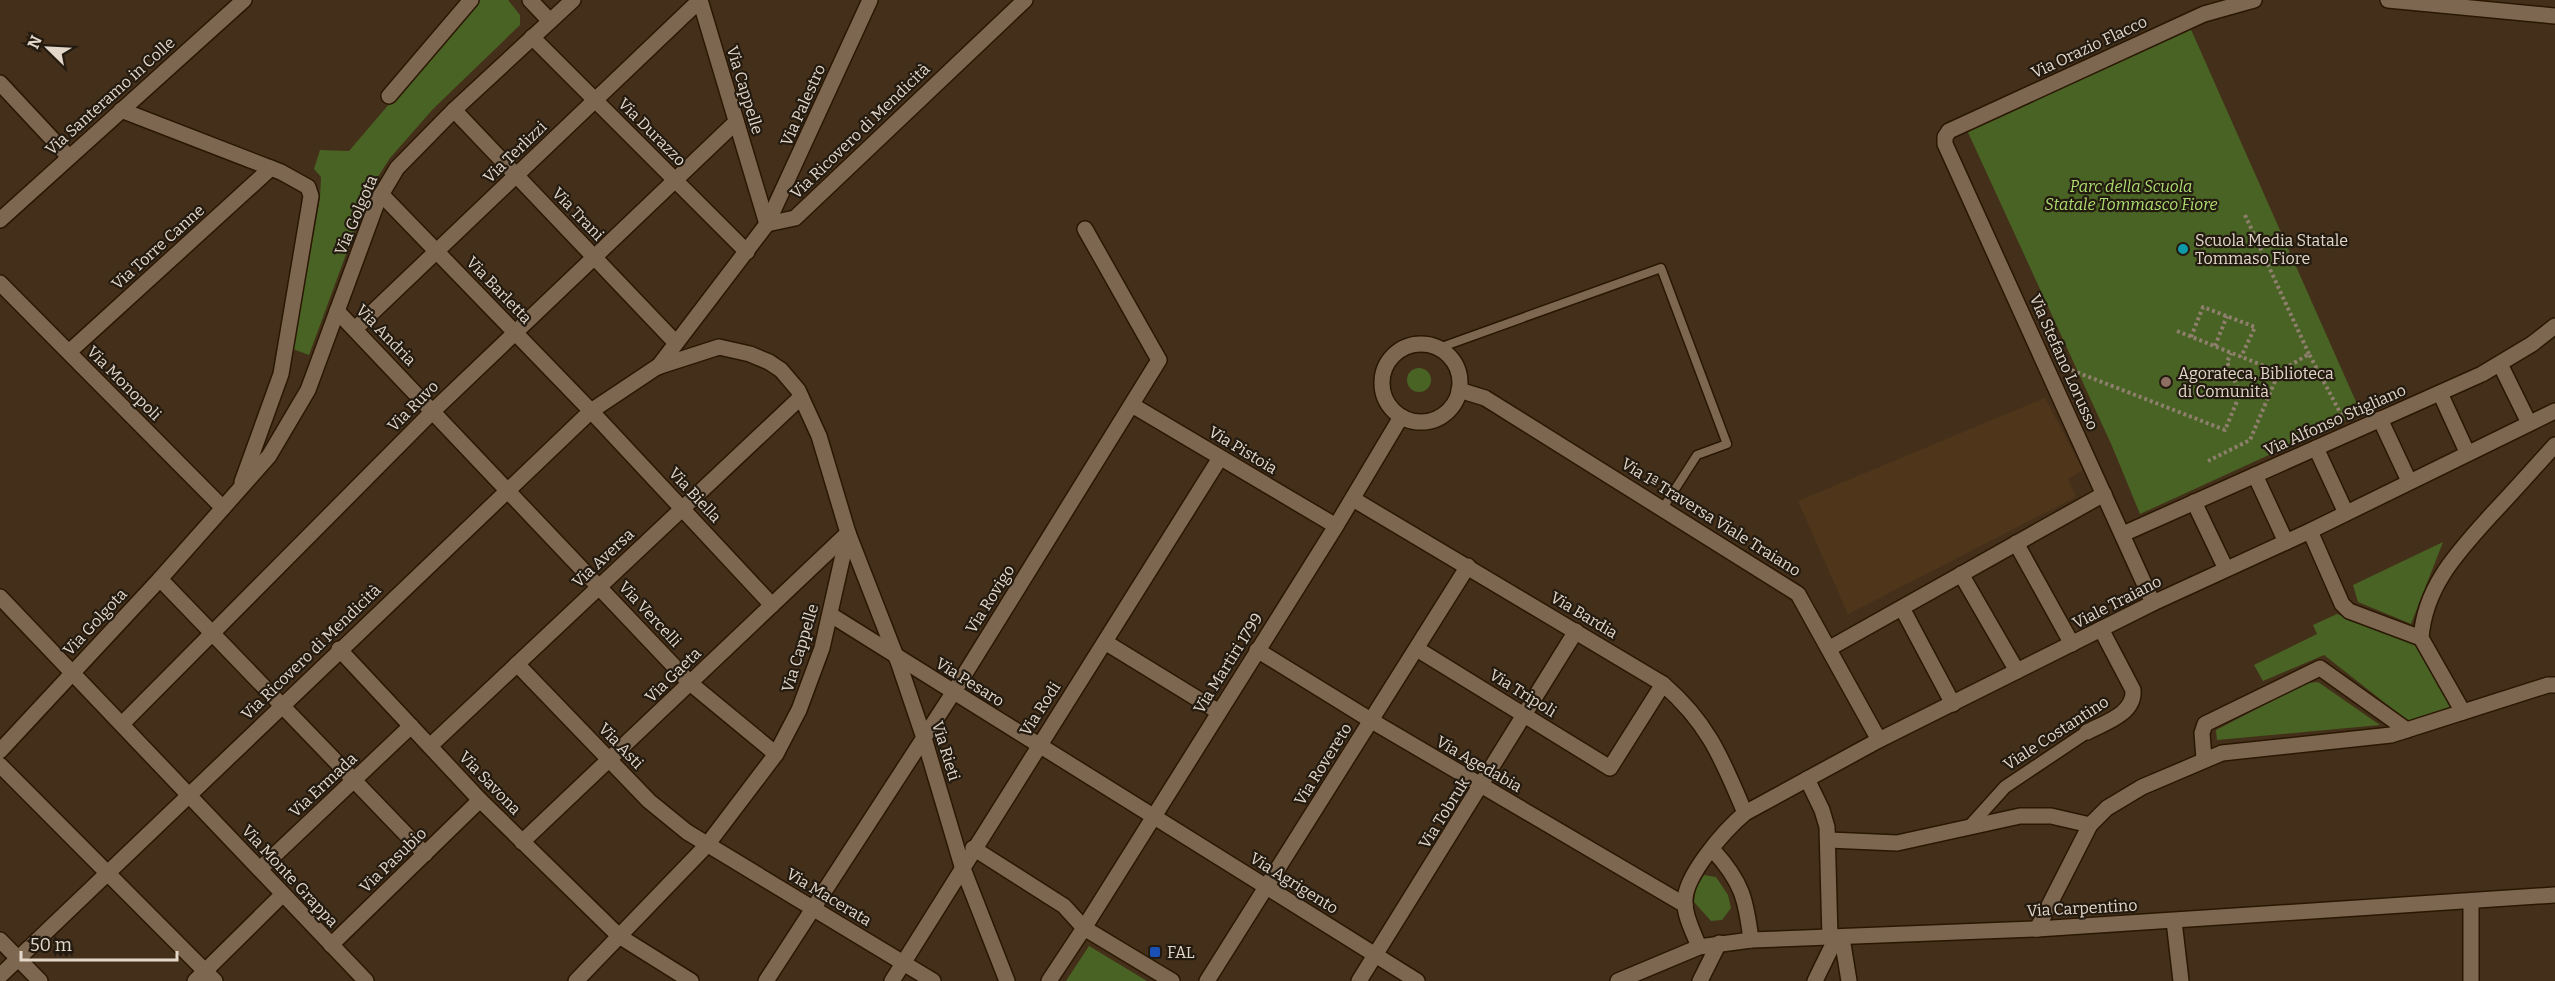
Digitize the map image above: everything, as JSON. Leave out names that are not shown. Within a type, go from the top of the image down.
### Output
[{"type":"street","name":"Via Santeramo in Colle","points":[[0,220],[244,0]]},
{"type":"street","points":[[390,96],[471,0]]},
{"type":"street","points":[[531,0],[550,21]]},
{"type":"street","name":"Via Golgota","points":[[0,751],[160,579],[269,456],[308,390],[381,194],[397,168],[454,110],[573,0]]},
{"type":"street","name":"Via Terlizzi","points":[[355,329],[700,0]]},
{"type":"street","name":"Via Cappelle","points":[[700,0],[767,224]]},
{"type":"street","name":"Via Palestro","points":[[767,224],[870,0]]},
{"type":"street","name":"Via Ricovero di Mendicità","points":[[657,367],[767,224],[795,218],[1025,0]]},
{"type":"street","name":"Via Orazio Flacco","points":[[1945,137],[1949,131],[2193,19],[2253,0]]},
{"type":"street","points":[[2388,0],[2555,16]]},
{"type":"street","name":"Via Durazzo","points":[[532,37],[747,252]]},
{"type":"street","points":[[0,83],[69,157]]},
{"type":"street","points":[[121,110],[271,168]]},
{"type":"street","name":"Via Trani","points":[[454,110],[676,343]]},
{"type":"street","name":"Via Ruvo","points":[[122,724],[433,411],[736,122]]},
{"type":"street","name":"Via Stefano Lorusso","points":[[1945,137],[1945,144],[2153,603]]},
{"type":"street","name":"Via Golgota","points":[[239,490],[281,374],[311,196],[308,187],[271,168]]},
{"type":"street","name":"Via Torre Canne","points":[[69,352],[271,168]]},
{"type":"street","name":"Via Barletta","points":[[381,194],[591,411]]},
{"type":"street","name":"Via Rovigo","points":[[766,981],[953,693],[1159,360],[1084,229]]},
{"type":"street","name":"Via Monopoli","points":[[0,283],[223,508]]},
{"type":"street","name":"Via Andria","points":[[338,311],[507,489]]},
{"type":"street","name":"Via Alfonso Stigliano","points":[[2123,534],[2440,393],[2500,364],[2555,326]]},
{"type":"street","points":[[1413,344],[1426,344],[1439,348],[1456,366],[1459,390],[1455,402],[1437,419],[1425,422],[1401,417],[1384,397],[1382,383],[1384,370],[1390,358],[1400,349],[1413,344]]},
{"type":"street","name":"Via Cappelle","points":[[576,981],[707,845],[776,754],[799,710],[822,648],[848,533],[819,436],[801,397],[781,370],[750,354],[719,347],[677,360]]},
{"type":"street","name":"Via Ricovero di Mendicità","points":[[0,975],[591,411],[657,367],[677,360]]},
{"type":"street","points":[[2500,364],[2529,423]]},
{"type":"street","name":"Via 1ª Traversa Viale Traiano","points":[[1459,390],[1485,398],[1798,594],[1879,740]]},
{"type":"street","points":[[2440,393],[2467,452]]},
{"type":"street","name":"Via Aversa","points":[[430,746],[801,397]]},
{"type":"street","name":"Via Pistoia","points":[[1132,405],[1336,526]]},
{"type":"street","name":"Via Biella","points":[[591,411],[772,605]]},
{"type":"street","name":"Viale Traiano","points":[[1685,905],[1685,892],[1690,878],[1731,825],[1745,813],[1879,740],[2153,603],[2310,531],[2467,452],[2555,411]]},
{"type":"street","name":"Via Martiri 1799","points":[[1048,981],[1353,499],[1401,417]]},
{"type":"street","points":[[2380,419],[2409,481]]},
{"type":"street","points":[[2463,712],[2421,638],[2422,625],[2433,589],[2455,555],[2555,445]]},
{"type":"street","points":[[2316,448],[2346,513]]},
{"type":"street","name":"Via Rodi","points":[[892,981],[973,848],[1220,458]]},
{"type":"street","points":[[2255,475],[2286,542]]},
{"type":"street","name":"Via Vercelli","points":[[507,489],[690,683],[776,754]]},
{"type":"street","points":[[1830,648],[2104,494]]},
{"type":"street","name":"Via Bardia","points":[[1353,499],[1663,684],[1682,701],[1708,732],[1745,813]]},
{"type":"street","points":[[2194,502],[2226,569]]},
{"type":"street","points":[[2310,531],[2342,604],[2349,611],[2421,638]]},
{"type":"street","name":"Via Gaeta","points":[[522,842],[848,533]]},
{"type":"street","name":"Via Rieti","points":[[848,533],[924,738],[962,866],[1007,981]]},
{"type":"street","points":[[2016,543],[2072,644]]},
{"type":"street","name":"Via Rovereto","points":[[1207,981],[1468,566]]},
{"type":"street","points":[[1961,574],[2017,671]]},
{"type":"street","points":[[160,579],[425,854]]},
{"type":"street","name":"Via Monte Grappa","points":[[0,597],[260,869],[359,978]]},
{"type":"street","points":[[1902,608],[1953,704]]},
{"type":"street","name":"Via Pesaro","points":[[831,615],[1152,818]]},
{"type":"street","name":"Viale Costantino","points":[[1969,827],[2005,787],[2086,732],[2118,716],[2128,707],[2133,697],[2133,690],[2101,629]]},
{"type":"street","name":"Via Tobruk","points":[[1359,981],[1576,631]]},
{"type":"street","points":[[1105,642],[1219,712]]},
{"type":"street","name":"Via Savona","points":[[339,649],[480,800],[619,936],[691,981]]},
{"type":"street","name":"Via Tripoli","points":[[1417,649],[1610,768],[1663,684]]},
{"type":"street","name":"Via Agedabia","points":[[1257,650],[1372,721],[1685,905]]},
{"type":"street","name":"Via Asti","points":[[517,664],[650,801],[707,845]]},
{"type":"street","points":[[2204,759],[2202,733],[2205,724],[2320,668],[2407,730]]},
{"type":"street","points":[[2037,929],[2090,825],[2107,808],[2142,788],[2204,759],[2241,750],[2391,735],[2548,685],[2555,685]]},
{"type":"street","name":"Via Ermada","points":[[260,869],[411,726]]},
{"type":"street","points":[[0,765],[109,872],[205,978],[283,894]]},
{"type":"street","points":[[1807,779],[1822,810],[1829,840],[1836,938],[1849,981]]},
{"type":"street","name":"Via Pasubio","points":[[331,945],[480,800]]},
{"type":"street","points":[[1829,840],[1897,843],[2020,816],[2051,816],[2090,825]]},
{"type":"street","name":"Via Agrigento","points":[[1152,818],[1417,981]]},
{"type":"street","name":"Via Macerata","points":[[707,845],[933,981]]},
{"type":"street","points":[[973,848],[1064,906],[1084,927],[1172,981]]},
{"type":"street","points":[[1713,850],[1739,884],[1747,911],[1751,940]]},
{"type":"street","name":"Via Carpentino","points":[[1618,981],[1699,947],[1751,940],[2037,929],[2555,895]]},
{"type":"street","points":[[2471,902],[2471,981]]},
{"type":"street","points":[[1685,905],[1699,947]]},
{"type":"street","points":[[2174,921],[2181,981]]},
{"type":"street","points":[[1815,981],[1836,938]]},
{"type":"street","points":[[0,940],[40,981]]},
{"type":"street","points":[[1700,981],[1719,943]]},
{"type":"lane","points":[[1439,348],[1661,268],[1727,444],[1696,455],[1663,508]]},
{"type":"path","points":[[2245,215],[2309,354],[2344,421]]},
{"type":"path","points":[[2191,337],[2203,307],[2255,327],[2241,357]]},
{"type":"path","points":[[2215,346],[2227,316]]},
{"type":"path","points":[[2177,331],[2279,372]]},
{"type":"path","points":[[2043,359],[2225,430],[2240,394],[2227,362],[2231,353]]},
{"type":"path","points":[[2208,461],[2250,440],[2279,372],[2309,354]]},
{"type":"shaded area","points":[[2045,398],[2083,470],[2068,479],[2076,497],[1848,614],[1798,501]]},
{"type":"green space","points":[[478,0],[508,0],[520,15],[520,25],[433,109],[390,158],[370,189],[309,355],[293,349],[320,198],[321,177],[314,169],[320,150],[349,151]]},
{"type":"green space","name":"Parc della Scuola Statale Tommasco Fiore","points":[[2189,25],[2361,413],[2140,514],[2112,446],[1966,128]]},
{"type":"green space","points":[[1419,368],[1428,371],[1431,380],[1428,389],[1419,392],[1410,389],[1407,380],[1410,371]]},
{"type":"green space","points":[[2443,542],[2411,624],[2358,602],[2353,585]]},
{"type":"green space","points":[[2337,614],[2418,643],[2450,707],[2408,721],[2324,655],[2263,681],[2254,665],[2317,634],[2313,625]]},
{"type":"green space","points":[[2318,682],[2380,725],[2217,740],[2216,730],[2307,683]]},
{"type":"green space","points":[[1704,875],[1716,877],[1728,895],[1731,908],[1722,920],[1711,921],[1694,902],[1696,888]]},
{"type":"green space","points":[[1089,946],[1147,981],[1066,981]]},
{"type":"place","name":"Scuola Media Statale Tommaso Fiore","points":[[2183,249]]},
{"type":"place","name":"Agorateca, Biblioteca di Comunità","points":[[2166,382]]},
{"type":"place","name":"FAL","points":[[1155,952]]}]
